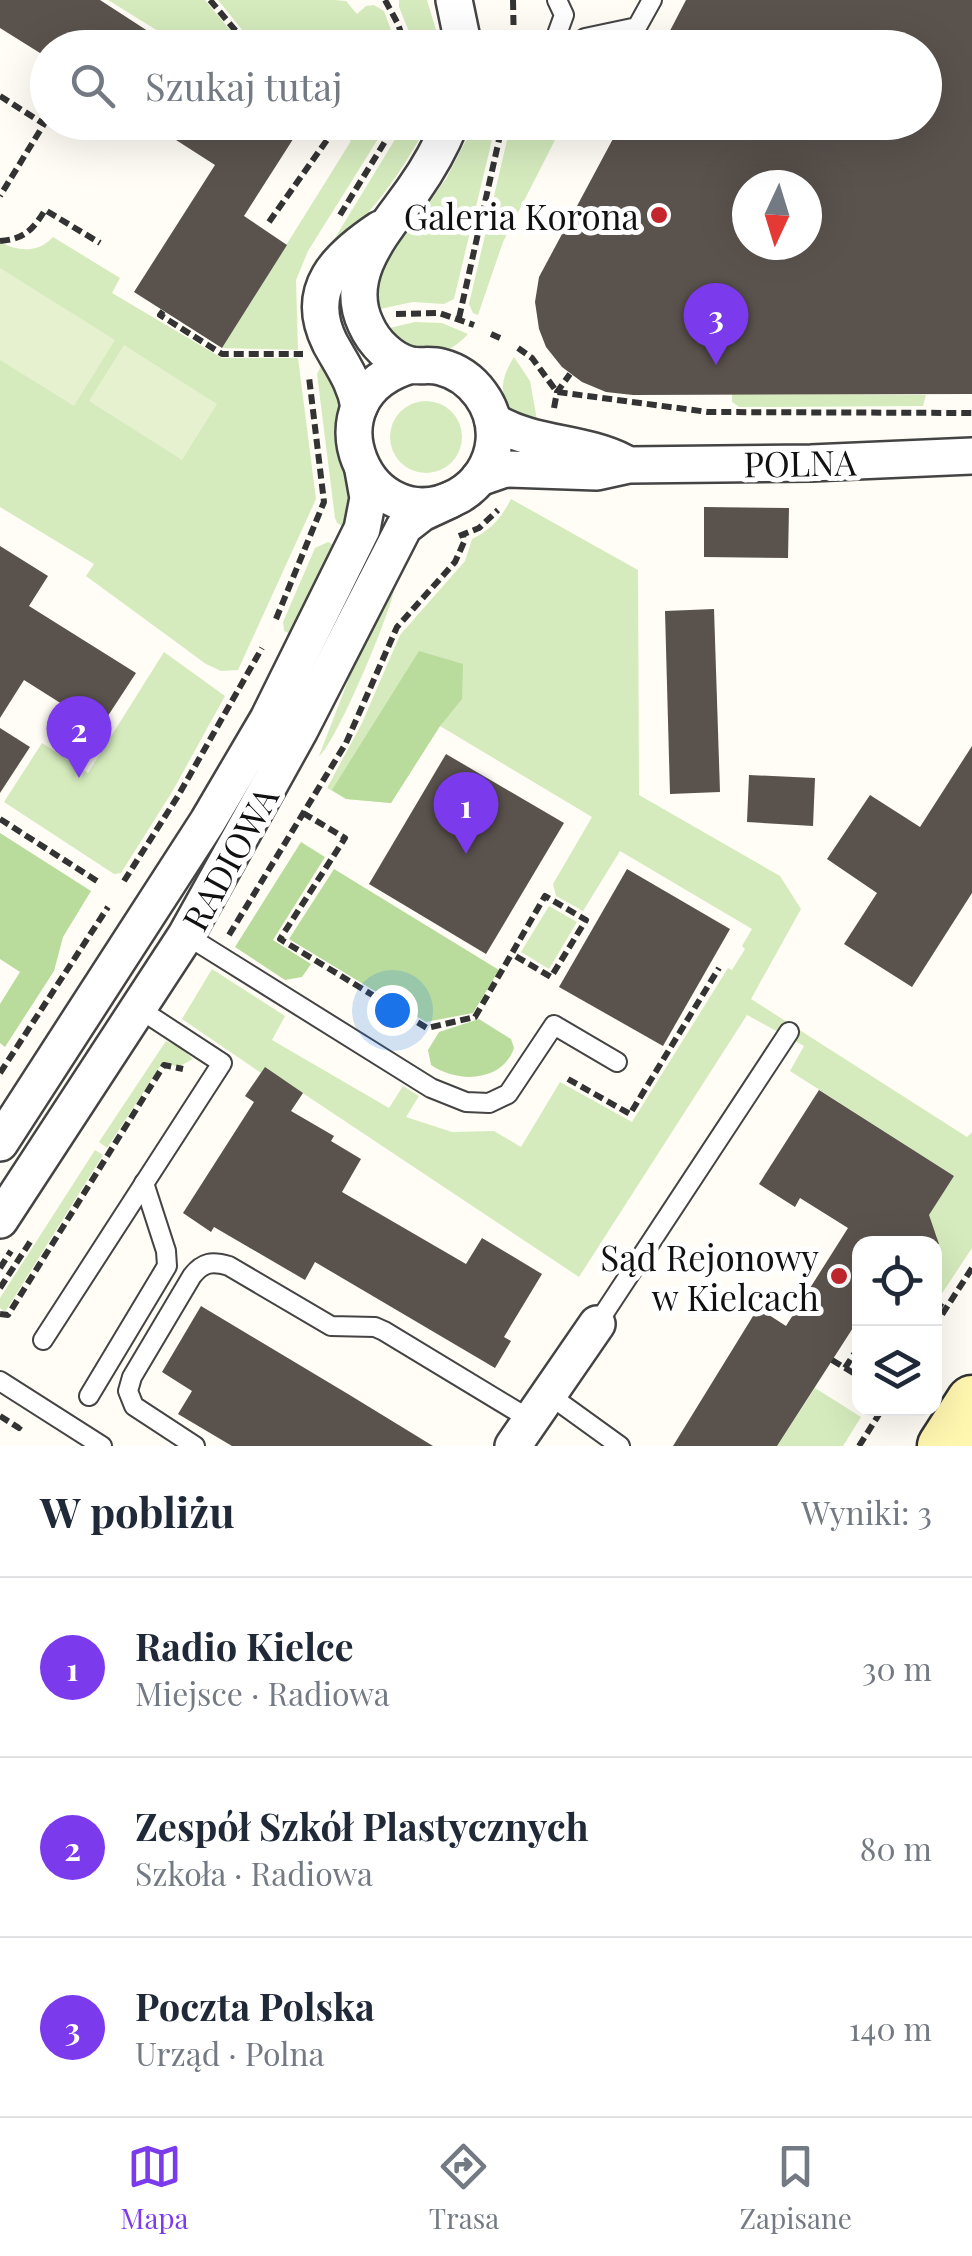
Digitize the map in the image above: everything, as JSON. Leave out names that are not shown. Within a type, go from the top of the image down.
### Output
[{"type":"main road","points":[[943,1446],[972,1401]]},
{"type":"street","points":[[454,0],[460,30]]},
{"type":"street","points":[[385,226],[342,258],[324,286],[320,304],[326,334],[353,382],[359,407],[354,439],[362,470],[379,489],[400,501],[425,505],[450,500],[479,478],[492,451],[493,421],[486,402],[465,378],[436,366],[412,365],[383,350],[367,328],[358,292],[364,267],[385,226],[423,176],[442,140]]},
{"type":"street","points":[[359,407],[380,379],[412,365]]},
{"type":"street","name":"POLNA","points":[[493,421],[522,436],[590,449],[629,465]]},
{"type":"street","name":"POLNA","points":[[479,478],[505,470],[597,472],[629,465],[972,456]]},
{"type":"street","name":"RADIOWA","points":[[0,1142],[208,821],[268,719],[362,529],[368,506],[362,470]]},
{"type":"street","name":"RADIOWA","points":[[0,1220],[186,935],[300,730],[404,527],[450,500]]},
{"type":"street","points":[[531,1420],[596,1324]]},
{"type":"lane","points":[[557,0],[564,15],[559,30]]},
{"type":"lane","points":[[619,30],[637,26],[652,0]]},
{"type":"lane","points":[[186,935],[452,1098],[489,1103],[508,1094],[554,1025],[618,1062]]},
{"type":"lane","points":[[43,1340],[222,1064],[138,1008]]},
{"type":"lane","points":[[596,1324],[789,1032]]},
{"type":"lane","points":[[89,1396],[167,1266],[166,1251],[144,1183]]},
{"type":"lane","points":[[194,1446],[134,1406],[128,1391],[132,1377],[192,1276],[212,1262],[228,1266],[330,1326],[374,1327],[384,1331],[531,1420],[620,1446]]},
{"type":"lane","points":[[0,1381],[102,1446]]},
{"type":"path","points":[[210,0],[235,30]]},
{"type":"path","points":[[385,0],[398,30]]},
{"type":"path","points":[[513,0],[514,30]]},
{"type":"path","points":[[0,96],[30,115]]},
{"type":"path","points":[[0,196],[34,140]]},
{"type":"path","points":[[270,222],[327,140]]},
{"type":"path","points":[[459,318],[499,140]]},
{"type":"path","points":[[0,241],[16,240],[33,230],[45,210],[100,243]]},
{"type":"path","points":[[164,311],[160,315],[222,354],[306,354]]},
{"type":"path","points":[[385,318],[417,311],[474,324]]},
{"type":"path","points":[[491,334],[500,338]]},
{"type":"path","points":[[518,348],[532,358],[557,392],[708,412],[972,413]]},
{"type":"path","points":[[557,392],[570,374]]},
{"type":"path","points":[[272,628],[315,526]]},
{"type":"path","points":[[226,939],[305,814],[354,726],[397,627],[455,562],[463,535]]},
{"type":"path","points":[[124,881],[193,771],[264,643]]},
{"type":"path","points":[[296,809],[345,838],[280,939],[427,1028],[475,1017],[546,896],[586,920],[552,977],[512,954]]},
{"type":"path","points":[[0,819],[97,881]]},
{"type":"path","points":[[0,1073],[108,906]]},
{"type":"path","points":[[568,1079],[630,1114],[719,968]]},
{"type":"path","points":[[0,1314],[8,1316],[164,1065],[182,1070],[191,1064]]},
{"type":"path","points":[[94,1143],[109,1153]]},
{"type":"path","points":[[935,1326],[972,1268]]},
{"type":"path","points":[[942,1307],[946,1309]]},
{"type":"path","points":[[845,1368],[852,1357]]},
{"type":"path","points":[[832,1360],[852,1372]]},
{"type":"path","points":[[859,1446],[878,1416]]},
{"type":"green space","points":[[108,0],[205,0],[230,30],[157,30]]},
{"type":"green space","points":[[218,0],[346,1],[357,14],[374,5],[384,11],[391,30],[242,30]]},
{"type":"green space","points":[[399,0],[427,0],[436,30],[408,30]]},
{"type":"green space","points":[[377,140],[308,251],[296,280],[298,350],[222,348],[351,141]]},
{"type":"green space","points":[[395,140],[418,140],[385,192],[327,251]]},
{"type":"green space","points":[[466,140],[492,140],[454,299],[444,304],[413,302],[375,310],[377,269],[446,179]]},
{"type":"green space","points":[[507,140],[555,140],[503,242],[478,315],[469,304]]},
{"type":"green space","points":[[53,237],[120,278],[112,293],[222,358],[298,358],[316,499],[238,670],[221,671],[206,664],[86,576],[94,564],[0,507],[0,242],[28,249]]},
{"type":"green space","points":[[0,268],[115,340],[74,406],[0,360]]},
{"type":"green space","points":[[415,322],[442,323],[468,334],[446,351],[425,353],[381,330]]},
{"type":"green space","points":[[124,345],[217,404],[182,460],[89,401]]},
{"type":"green space","points":[[514,357],[530,381],[539,431],[510,415],[507,407],[504,379]]},
{"type":"green space","points":[[325,358],[342,383],[357,496],[351,531],[335,518],[317,374]]},
{"type":"green space","points":[[732,394],[926,395],[923,406],[739,407],[732,402]]},
{"type":"green space","points":[[426,401],[440,403],[452,411],[460,423],[460,451],[452,463],[440,471],[426,473],[412,471],[400,463],[392,451],[390,437],[392,423],[400,411],[412,403]]},
{"type":"green space","points":[[511,499],[638,570],[639,795],[780,876],[801,909],[751,999],[967,1137],[972,1132],[972,1248],[942,1293],[942,1236],[923,1224],[954,1176],[790,1071],[804,1046],[747,1015],[579,1277],[265,1068],[261,1073],[182,1019],[212,969],[285,1016],[272,1040],[389,1108],[403,1086],[419,1096],[406,1117],[452,1132],[494,1131],[521,1147],[560,1082],[632,1122],[728,968],[732,970],[752,929],[620,851],[583,911],[556,896],[553,884],[592,817],[440,726],[391,803],[346,799],[327,788],[362,723],[400,635],[465,561],[472,539],[485,532]]},
{"type":"green space","points":[[328,542],[342,549],[293,635],[284,631],[283,622],[315,548]]},
{"type":"green space","points":[[397,577],[364,671],[319,756],[374,613]]},
{"type":"green space","points":[[419,651],[463,664],[462,699],[391,803],[346,799],[332,790]]},
{"type":"green space","points":[[164,652],[225,696],[172,792],[121,873],[114,874],[4,802],[42,743],[88,773]]},
{"type":"green space","points":[[0,833],[91,891],[63,937],[54,971],[5,1047],[0,1043],[0,1004],[20,972],[0,959]]},
{"type":"green space","points":[[301,842],[325,857],[273,940],[311,964],[302,977],[285,980],[235,947]]},
{"type":"green space","points":[[334,869],[499,970],[473,1013],[426,1022],[289,939]]},
{"type":"green space","points":[[549,906],[577,922],[549,969],[521,952]]},
{"type":"green space","points":[[479,1019],[511,1039],[514,1048],[500,1068],[466,1077],[431,1065],[428,1050],[439,1032]]},
{"type":"green space","points":[[166,1041],[193,1059],[178,1067],[163,1062],[107,1148],[99,1142]]},
{"type":"green space","points":[[95,1150],[103,1155],[5,1312],[0,1308],[0,1298]]},
{"type":"green space","points":[[815,1388],[852,1411],[852,1416],[861,1417],[843,1446],[777,1446]]},
{"type":"building","points":[[0,0],[100,0],[146,30],[30,30],[30,47],[0,28]]},
{"type":"building","name":"Galeria Korona","points":[[686,0],[972,0],[972,394],[606,392],[582,382],[562,367],[546,347],[535,302],[539,277],[612,140],[942,140],[942,30],[670,30]]},
{"type":"building","points":[[176,140],[293,140],[244,216],[287,245],[222,348],[134,292],[215,165]]},
{"type":"building","points":[[704,507],[789,508],[788,558],[704,557]]},
{"type":"building","points":[[0,546],[48,576],[29,606],[136,673],[100,728],[24,680],[0,718]]},
{"type":"building","points":[[714,609],[720,792],[670,794],[665,611]]},
{"type":"building","points":[[0,728],[30,747],[0,793]]},
{"type":"building","points":[[972,746],[972,893],[912,987],[844,944],[877,893],[827,859],[870,795],[920,827]]},
{"type":"building","points":[[446,754],[564,823],[486,954],[369,884]]},
{"type":"building","points":[[749,775],[815,778],[813,826],[747,822]]},
{"type":"building","points":[[627,869],[730,929],[663,1046],[559,987]]},
{"type":"building","points":[[265,1067],[303,1093],[291,1111],[334,1136],[331,1141],[361,1159],[342,1192],[466,1264],[482,1238],[542,1274],[504,1337],[511,1341],[495,1368],[315,1262],[305,1280],[214,1227],[211,1232],[183,1213],[254,1102],[245,1096]]},
{"type":"building","name":"Sąd Rejonowy w Kielcach","points":[[819,1090],[954,1176],[929,1215],[936,1236],[852,1236],[852,1329],[777,1446],[673,1446],[758,1308],[786,1326],[848,1228],[800,1198],[795,1207],[759,1184]]},
{"type":"building","points":[[201,1306],[433,1446],[232,1446],[178,1414],[192,1391],[162,1372]]},
{"type":"place","name":"Galeria Korona","points":[[659,215]]},
{"type":"place","name":"Poczta Polska","points":[[716,365]]},
{"type":"place","name":"Zespół Szkół Plastycznych","points":[[79,778]]},
{"type":"place","name":"Radio Kielce","points":[[466,854]]},
{"type":"place","name":"Sąd Rejonowy w Kielcach","points":[[839,1276]]}]
